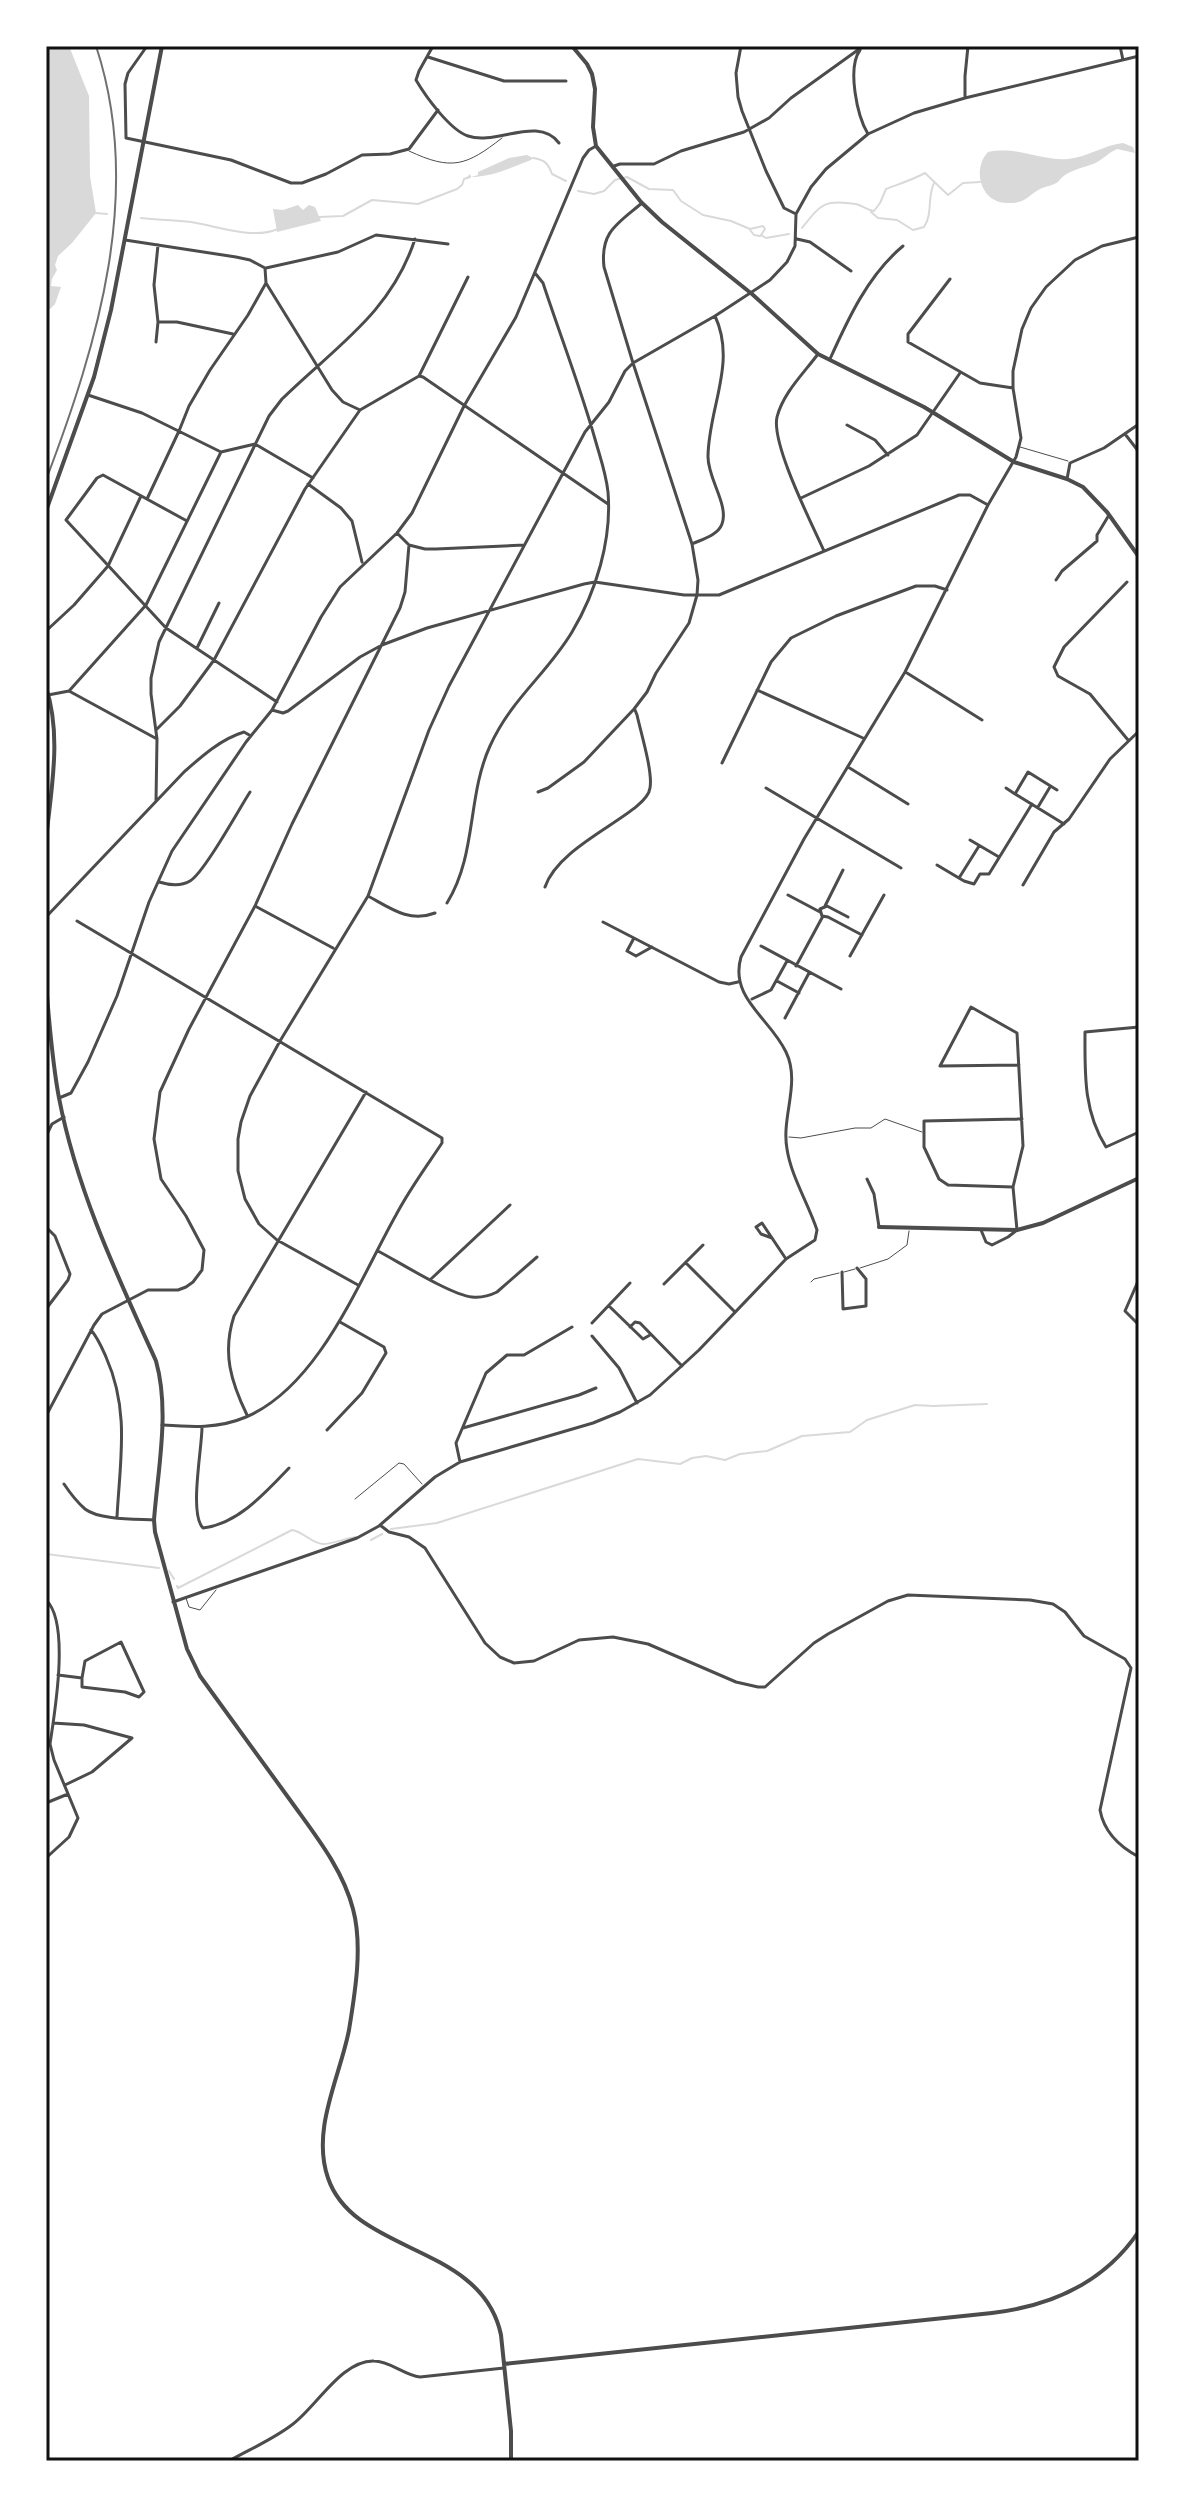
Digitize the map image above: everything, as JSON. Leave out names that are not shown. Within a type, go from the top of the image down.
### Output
[{"type":"street","points":[[147,46],[128,73],[123,100],[126,138],[231,160],[291,183],[316,178],[362,155],[407,150],[438,110]]},
{"type":"street","points":[[46,511],[88,395],[111,310],[162,46]]},
{"type":"street","points":[[433,46],[416,80],[438,110],[463,134],[485,138],[542,131],[559,143]]},
{"type":"street","points":[[572,46],[592,74],[596,146],[642,203],[662,222],[829,361],[934,413],[1014,462],[1077,483],[1092,494],[1139,557]]},
{"type":"street","points":[[741,46],[736,62],[736,85],[749,129],[784,208],[796,214]]},
{"type":"street","points":[[612,166],[654,164],[681,151],[749,129],[769,118],[791,98],[863,46]]},
{"type":"street","points":[[863,46],[855,59],[855,84],[859,113],[868,134]]},
{"type":"street","points":[[965,98],[968,46]]},
{"type":"street","points":[[1120,46],[1123,60]]},
{"type":"street","points":[[358,1285],[277,1240],[259,1224],[250,1210],[241,1185],[237,1154],[246,1107],[280,1041],[368,896],[429,730],[460,664],[591,424],[633,363],[752,294],[783,268],[797,239],[796,214],[811,187],[826,169],[868,134],[914,113],[965,98],[1139,56]]},
{"type":"street","points":[[428,57],[504,81],[566,81]]},
{"type":"street","points":[[59,1098],[73,1091],[88,1062],[110,1014],[158,881],[182,835],[272,710],[340,587],[397,533],[412,513],[464,406],[516,317],[583,158],[596,146]]},
{"type":"street","points":[[538,792],[575,769],[634,709],[689,623],[697,595],[698,580],[692,544],[633,363],[602,253],[608,232],[642,203]]},
{"type":"street","points":[[125,240],[236,257],[265,268],[338,252],[376,235],[448,244]]},
{"type":"street","points":[[173,1602],[342,1544],[380,1525],[424,1486],[460,1462],[593,1423],[637,1403],[683,1366],[786,1259],[812,1243],[817,1233],[787,1150],[792,1082],[788,1057],[738,982],[739,965],[744,950],[817,817],[905,672],[988,505],[1014,462],[1020,447],[1021,427],[1013,388],[1014,360],[1031,308],[1063,270],[1088,252],[1139,237]]},
{"type":"street","points":[[156,801],[157,739],[152,715],[151,678],[159,642],[275,408],[383,302],[398,281],[415,239]]},
{"type":"street","points":[[797,239],[810,242],[851,271]]},
{"type":"street","points":[[156,342],[158,322],[154,285],[158,245]]},
{"type":"street","points":[[829,361],[857,302],[903,246]]},
{"type":"street","points":[[265,268],[266,283],[337,396],[360,410]]},
{"type":"street","points":[[447,903],[467,855],[476,791],[491,743],[513,705],[567,640],[595,582],[603,551],[609,504],[605,472],[543,283],[535,273]]},
{"type":"street","points":[[156,730],[180,706],[214,660],[308,484],[360,410],[419,376],[468,277]]},
{"type":"street","points":[[950,279],[907,339],[910,344],[960,373],[989,386],[1013,388]]},
{"type":"street","points":[[147,499],[198,388],[266,283]]},
{"type":"street","points":[[692,544],[716,533],[724,516],[708,462],[725,353],[722,332],[715,316]]},
{"type":"street","points":[[158,322],[177,322],[235,335]]},
{"type":"street","points":[[818,354],[783,401],[776,424],[783,453],[824,551]]},
{"type":"street","points":[[801,498],[888,455],[917,435],[960,373]]},
{"type":"street","points":[[419,376],[609,504]]},
{"type":"street","points":[[88,395],[142,413],[221,452],[255,444],[313,478]]},
{"type":"street","points":[[1067,479],[1070,463],[1104,448],[1139,424]]},
{"type":"street","points":[[847,425],[875,440],[888,455]]},
{"type":"street","points":[[1125,434],[1139,452]]},
{"type":"street","points":[[48,695],[69,691],[146,605],[221,452]]},
{"type":"street","points":[[187,521],[108,477],[100,476],[66,520],[166,628],[277,702]]},
{"type":"street","points":[[308,484],[348,515],[362,564]]},
{"type":"street","points":[[272,710],[288,711],[360,657],[382,645],[489,611],[595,582],[697,595],[727,593],[959,495],[970,495],[988,505]]},
{"type":"street","points":[[46,631],[108,566],[141,496]]},
{"type":"street","points":[[1056,580],[1097,541],[1097,535],[1109,515]]},
{"type":"street","points":[[397,533],[409,545],[425,549],[524,545]]},
{"type":"street","points":[[46,1416],[102,1314],[148,1290],[186,1287],[202,1270],[204,1250],[161,1179],[154,1139],[160,1092],[177,1053],[255,906],[403,600],[409,545]]},
{"type":"street","points":[[1127,582],[1064,647],[1054,667],[1058,676],[1090,694],[1136,741]]},
{"type":"street","points":[[722,763],[757,690],[780,649],[791,638],[847,611],[916,586],[935,586],[947,590]]},
{"type":"street","points":[[197,648],[219,603]]},
{"type":"street","points":[[905,672],[982,720]]},
{"type":"street","points":[[46,687],[54,732],[46,840]]},
{"type":"street","points":[[757,690],[865,739]]},
{"type":"street","points":[[69,691],[157,739]]},
{"type":"street","points":[[545,887],[549,876],[571,853],[647,798],[650,780],[634,709]]},
{"type":"street","points":[[1023,885],[1054,832],[1064,824],[1110,759],[1139,731]]},
{"type":"street","points":[[46,917],[184,772],[209,751],[239,734],[244,732],[251,736]]},
{"type":"street","points":[[848,767],[908,804]]},
{"type":"street","points":[[1015,794],[1028,772],[1057,790]]},
{"type":"street","points":[[1038,807],[1051,786]]},
{"type":"street","points":[[766,788],[901,868]]},
{"type":"street","points":[[1006,788],[1064,824]]},
{"type":"street","points":[[158,881],[183,884],[197,875],[250,792]]},
{"type":"street","points":[[937,865],[974,884],[980,874],[989,874],[1032,804]]},
{"type":"street","points":[[970,840],[999,857]]},
{"type":"street","points":[[959,878],[979,846]]},
{"type":"street","points":[[796,966],[843,870]]},
{"type":"street","points":[[788,895],[862,935]]},
{"type":"street","points":[[850,956],[884,895]]},
{"type":"street","points":[[368,896],[405,915],[421,917],[435,913]]},
{"type":"street","points":[[255,906],[335,949]]},
{"type":"street","points":[[825,906],[848,917]]},
{"type":"street","points":[[77,921],[442,1138],[442,1143],[398,1211],[338,1321],[315,1357],[293,1382],[265,1407],[229,1423],[202,1427],[162,1425]]},
{"type":"street","points":[[603,922],[719,982],[738,982]]},
{"type":"street","points":[[634,938],[627,951],[636,956],[652,947]]},
{"type":"street","points":[[761,946],[841,989]]},
{"type":"street","points":[[752,999],[769,991],[787,961]]},
{"type":"street","points":[[785,1018],[809,973]]},
{"type":"street","points":[[776,980],[799,993]]},
{"type":"street","points":[[46,983],[59,1098],[90,1210],[160,1374],[162,1425],[154,1520],[160,1558],[187,1649],[200,1676],[325,1851],[348,1890],[353,1909],[357,1945],[349,2030],[324,2131],[324,2165],[328,2180],[336,2196],[352,2214],[446,2267],[480,2290],[493,2308],[498,2321],[504,2366],[511,2461]]},
{"type":"street","points":[[1017,1230],[1013,1187],[1022,1152],[1022,1119],[1019,1065],[1017,1033],[971,1007],[940,1066],[1019,1065]]},
{"type":"street","points":[[1139,1027],[1085,1032],[1085,1065],[1089,1108],[1106,1147],[1139,1132]]},
{"type":"street","points":[[248,1416],[229,1367],[229,1334],[238,1307],[366,1092]]},
{"type":"street","points":[[46,1136],[52,1124],[64,1117]]},
{"type":"street","points":[[1013,1187],[943,1183],[924,1147],[924,1121],[1022,1119]]},
{"type":"street","points":[[867,1179],[874,1194],[879,1227],[1017,1230],[1043,1223],[1139,1178]]},
{"type":"street","points":[[430,1279],[510,1205]]},
{"type":"street","points":[[46,1227],[55,1236],[69,1277],[46,1309]]},
{"type":"street","points":[[981,1230],[986,1242],[992,1245],[1017,1230]]},
{"type":"street","points":[[772,1238],[786,1259]]},
{"type":"street","points":[[664,1284],[703,1245]]},
{"type":"street","points":[[377,1250],[459,1294],[480,1297],[497,1292],[537,1257]]},
{"type":"street","points":[[686,1263],[734,1311]]},
{"type":"street","points":[[842,1272],[843,1309],[866,1306],[866,1279],[857,1268]]},
{"type":"street","points":[[1139,1279],[1125,1311],[1139,1325]]},
{"type":"street","points":[[592,1323],[630,1283]]},
{"type":"street","points":[[609,1306],[643,1339],[651,1334]]},
{"type":"street","points":[[327,1430],[362,1393],[386,1353],[384,1347],[338,1321]]},
{"type":"street","points":[[630,1327],[637,1321],[683,1366]]},
{"type":"street","points":[[460,1462],[456,1443],[486,1373],[507,1355],[524,1355],[572,1327]]},
{"type":"street","points":[[91,1330],[112,1370],[120,1398],[117,1517]]},
{"type":"street","points":[[592,1336],[619,1368],[637,1403]]},
{"type":"street","points":[[463,1428],[596,1388]]},
{"type":"street","points":[[202,1427],[197,1504],[198,1523],[203,1528],[222,1523],[245,1510],[289,1468]]},
{"type":"street","points":[[64,1484],[84,1508],[98,1515],[154,1520]]},
{"type":"street","points":[[380,1525],[389,1532],[409,1537],[425,1548],[490,1650],[514,1663],[534,1661],[579,1640],[613,1637],[648,1644],[736,1682],[758,1687],[771,1683],[814,1643],[897,1597],[983,1598],[1053,1604],[1065,1612],[1084,1636],[1125,1659],[1131,1668],[1100,1810],[1107,1830],[1124,1848],[1139,1857]]},
{"type":"street","points":[[46,1600],[55,1610],[59,1633],[58,1675],[48,1743],[78,1818],[69,1837],[46,1858]]},
{"type":"street","points":[[121,1642],[144,1692],[139,1697],[125,1692],[82,1687],[82,1678],[85,1661],[121,1642]]},
{"type":"street","points":[[58,1675],[82,1678]]},
{"type":"street","points":[[53,1723],[84,1725],[132,1738],[92,1772],[65,1785]]},
{"type":"street","points":[[46,1803],[68,1794]]},
{"type":"street","points":[[229,2461],[291,2426],[339,2377],[362,2363],[378,2361],[420,2377],[1029,2307],[1082,2286],[1102,2272],[1139,2231]]},
{"type":"lane","points":[[407,150],[443,162],[460,164],[478,156],[504,135]]},
{"type":"lane","points":[[1020,447],[1070,463]]},
{"type":"lane","points":[[786,1137],[801,1138],[871,1128],[885,1119],[924,1133]]},
{"type":"lane","points":[[811,1282],[894,1255],[907,1245],[909,1229]]},
{"type":"lane","points":[[355,1499],[399,1463],[404,1464],[424,1486]]},
{"type":"lane","points":[[186,1597],[189,1607],[200,1610],[216,1587]]},
{"type":"shaded area","points":[[46,46],[69,46],[89,96],[90,176],[96,213],[58,256],[51,286],[61,287],[55,304],[46,313]]},
{"type":"shaded area","points":[[1123,143],[1133,147],[1135,153],[1117,149],[1096,163],[1065,175],[1056,183],[1018,202],[998,202],[981,184],[980,167],[988,152],[1010,151],[1068,159]]},
{"type":"shaded area","points":[[527,155],[533,158],[500,172],[471,177],[509,158]]},
{"type":"shaded area","points":[[298,205],[303,210],[309,205],[315,207],[321,221],[277,232],[273,209],[283,210]]},
{"type":"waterway","points":[[533,158],[543,161],[552,174],[566,181]]},
{"type":"waterway","points":[[802,228],[819,209],[830,203],[856,204],[874,211],[886,189],[925,173],[948,195],[963,183],[980,182]]},
{"type":"waterway","points":[[319,217],[343,216],[372,200],[418,204],[457,189],[464,179],[470,177]]},
{"type":"waterway","points":[[578,191],[594,194],[604,191],[615,180],[627,177],[649,189],[673,190],[681,201],[703,215],[750,229],[763,226],[765,229],[761,235],[766,238],[789,234]]},
{"type":"waterway","points":[[871,212],[878,218],[897,220],[913,230],[924,227],[934,183]]},
{"type":"waterway","points":[[96,213],[107,214]]},
{"type":"waterway","points":[[141,218],[191,222],[246,233],[278,229]]},
{"type":"waterway","points":[[750,230],[760,236]]},
{"type":"waterway","points":[[391,1529],[437,1523],[638,1459],[680,1464],[706,1456],[725,1460],[740,1454],[767,1451],[802,1436],[850,1432],[867,1420],[915,1405],[987,1404]]},
{"type":"waterway","points":[[177,1586],[292,1530],[323,1544],[356,1537]]},
{"type":"waterway","points":[[371,1540],[382,1534]]},
{"type":"waterway","points":[[46,1554],[159,1568]]},
{"type":"waterway","points":[[169,1571],[174,1579]]},
{"type":"railway","points":[[46,480],[97,321],[115,211],[116,156],[110,101],[96,46]]}]
